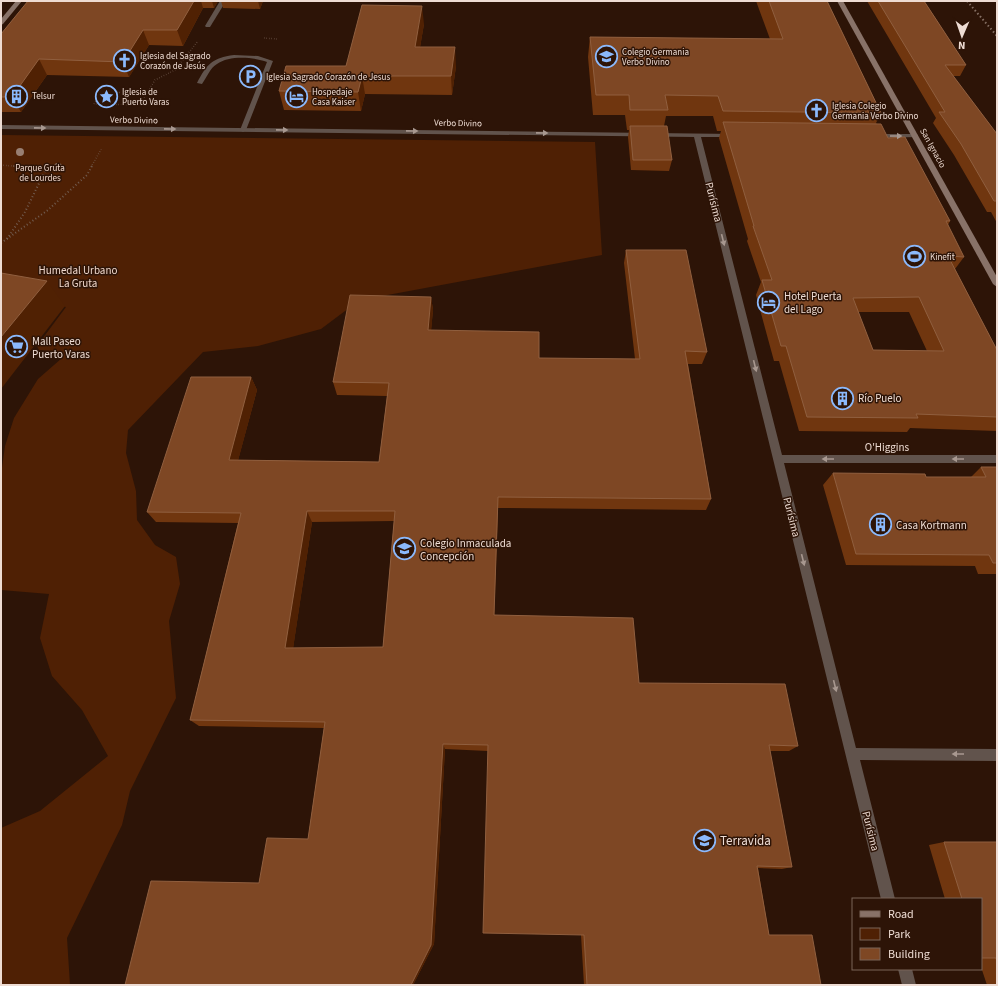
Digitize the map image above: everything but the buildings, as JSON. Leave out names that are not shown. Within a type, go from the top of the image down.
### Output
[{"type":"street","points":[[1,23],[19,1]]},
{"type":"street","points":[[208,26],[223,1]]},
{"type":"street","name":"San Ignacio","points":[[840,1],[997,284]]},
{"type":"street","points":[[200,83],[211,65],[222,59],[229,57],[263,58],[270,60],[270,64],[243,130]]},
{"type":"street","name":"Verbo Divino","points":[[1,127],[744,135]]},
{"type":"street","name":"Purísima","points":[[697,134],[888,898]]},
{"type":"street","points":[[864,136],[916,136]]},
{"type":"street","name":"O'Higgins","points":[[778,458],[997,459]]},
{"type":"street","points":[[852,754],[997,755]]},
{"type":"street","points":[[905,970],[909,985]]},
{"type":"path","points":[[147,93],[102,92],[94,104],[140,105],[155,80],[175,70],[208,26]]},
{"type":"path","points":[[1,243],[48,210],[88,175],[113,129]]},
{"type":"path","points":[[1,165],[46,169],[25,212],[5,241]]},
{"type":"green space","points":[[1,135],[595,142],[602,255],[366,299],[345,311],[321,329],[258,346],[203,352],[128,430],[126,453],[136,491],[137,520],[155,545],[176,557],[180,584],[169,621],[176,698],[130,791],[122,825],[67,938],[70,985],[1,985],[1,828],[40,811],[108,756],[82,710],[52,676],[40,638],[49,594],[1,590],[1,475],[5,446],[14,418],[38,379],[62,358],[51,351],[39,350],[37,346],[66,307],[1,295]]},
{"type":"railway","points":[[967,1],[997,36]]},
{"type":"place","name":"Colegio Germania Verbo Divino","points":[[606,57]]},
{"type":"place","name":"Iglesia del Sagrado Corazón de Jesús","points":[[125,61]]},
{"type":"place","name":"Iglesia Sagrado Corazón de Jesus","points":[[250,77]]},
{"type":"place","name":"Telsur","points":[[17,96]]},
{"type":"place","name":"Iglesia de Puerto Varas","points":[[107,97]]},
{"type":"place","name":"Hospedaje Casa Kaiser","points":[[296,97]]},
{"type":"place","name":"Iglesia Colegio Germania Verbo Divino","points":[[817,111]]},
{"type":"place","name":"Kinefit","points":[[914,257]]},
{"type":"place","name":"Hotel Puerta del Lago","points":[[768,302]]},
{"type":"place","name":"Mall Paseo Puerto Varas","points":[[17,347]]},
{"type":"place","name":"Río Puelo","points":[[842,398]]},
{"type":"place","name":"Casa Kortmann","points":[[881,525]]},
{"type":"place","name":"Colegio Inmaculada Concepción","points":[[405,549]]},
{"type":"place","name":"Terravida","points":[[704,840]]},
{"type":"park label","name":"Parque Gruta de Lourdes","points":[[40,174]]},
{"type":"park label","name":"Humedal Urbano La Gruta","points":[[78,276]]}]
